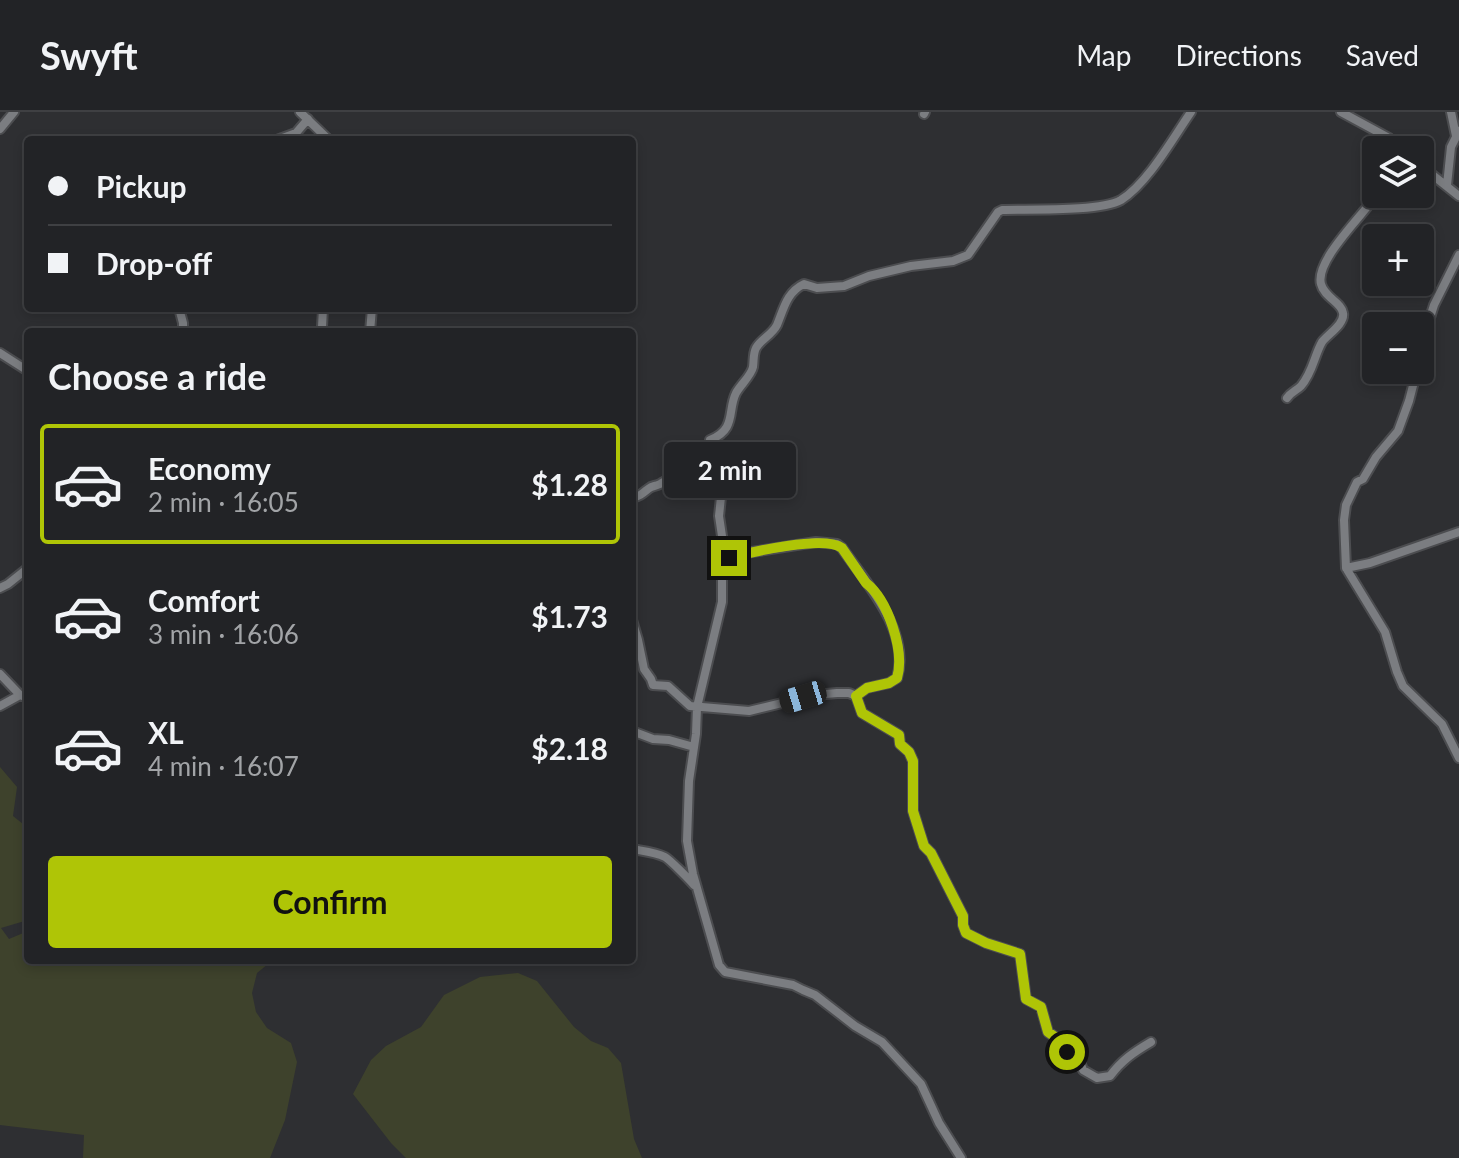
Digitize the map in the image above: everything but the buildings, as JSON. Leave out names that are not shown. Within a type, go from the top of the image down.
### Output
[{"type":"street","points":[[0,129],[14,112]]},
{"type":"street","points":[[710,440],[718,437],[732,417],[734,397],[753,370],[758,345],[772,334],[782,309],[800,285],[817,288],[844,286],[869,276],[911,266],[953,261],[968,255],[1002,210],[1112,204],[1129,193],[1144,177],[1191,112]]},
{"type":"street","points":[[1341,112],[1385,136]]},
{"type":"street","points":[[1447,185],[1451,147],[1457,134],[1451,112]]},
{"type":"street","points":[[288,136],[296,133],[305,115],[325,136]]},
{"type":"street","points":[[1434,175],[1459,196]]},
{"type":"street","points":[[1287,398],[1299,389],[1313,368],[1320,346],[1341,322],[1342,309],[1321,286],[1322,269],[1365,208]]},
{"type":"street","points":[[1432,312],[1458,262]]},
{"type":"street","points":[[0,353],[24,368]]},
{"type":"street","points":[[1413,384],[1398,431],[1376,457],[1363,479],[1357,482],[1346,505],[1346,568],[1385,632],[1403,686],[1442,724],[1459,758]]},
{"type":"street","points":[[636,497],[671,476],[697,467],[707,470],[721,497],[722,602],[697,707],[689,781],[687,841],[693,874],[719,965],[725,972],[793,985],[815,995],[855,1026],[882,1042],[921,1084],[939,1123],[961,1158]]},
{"type":"street","points":[[1346,568],[1370,563],[1459,532]]},
{"type":"street","points":[[722,565],[729,558],[752,552],[816,542],[837,544],[842,548],[883,606],[898,644],[900,659],[897,678],[867,688],[856,696]]},
{"type":"street","points":[[0,588],[24,571]]},
{"type":"street","points":[[636,633],[644,669],[653,685],[668,686],[690,706],[749,711],[815,695],[849,693],[856,696],[862,713],[899,735],[900,744],[909,752],[913,761],[913,811],[924,846],[931,853],[963,916],[966,933],[1020,954],[1026,999],[1041,1007],[1048,1032],[1058,1039],[1061,1048],[1079,1059],[1083,1070],[1097,1078],[1110,1076],[1131,1053],[1151,1042]]},
{"type":"street","points":[[0,674],[24,697],[0,706]]},
{"type":"street","points":[[636,733],[694,747]]},
{"type":"street","points":[[636,850],[668,858],[697,888]]},
{"type":"green space","points":[[0,767],[17,787],[13,816],[24,825],[24,921],[1,928],[9,939],[24,933],[24,964],[268,964],[257,973],[252,993],[256,1012],[267,1028],[291,1043],[297,1062],[285,1120],[270,1158],[83,1158],[84,1135],[0,1125]]},
{"type":"green space","points":[[518,973],[537,981],[574,1027],[591,1041],[608,1048],[621,1063],[634,1139],[642,1158],[406,1158],[353,1094],[371,1060],[386,1046],[421,1027],[444,995],[480,977]]},
{"type":"route","points":[[729,558],[816,542],[837,544],[872,587],[898,644],[900,659],[897,678],[867,688],[856,696],[862,713],[899,735],[900,744],[909,752],[913,761],[913,811],[924,846],[931,853],[963,916],[966,933],[1020,954],[1026,999],[1041,1007],[1048,1032],[1058,1039],[1061,1048],[1067,1052]]}]
